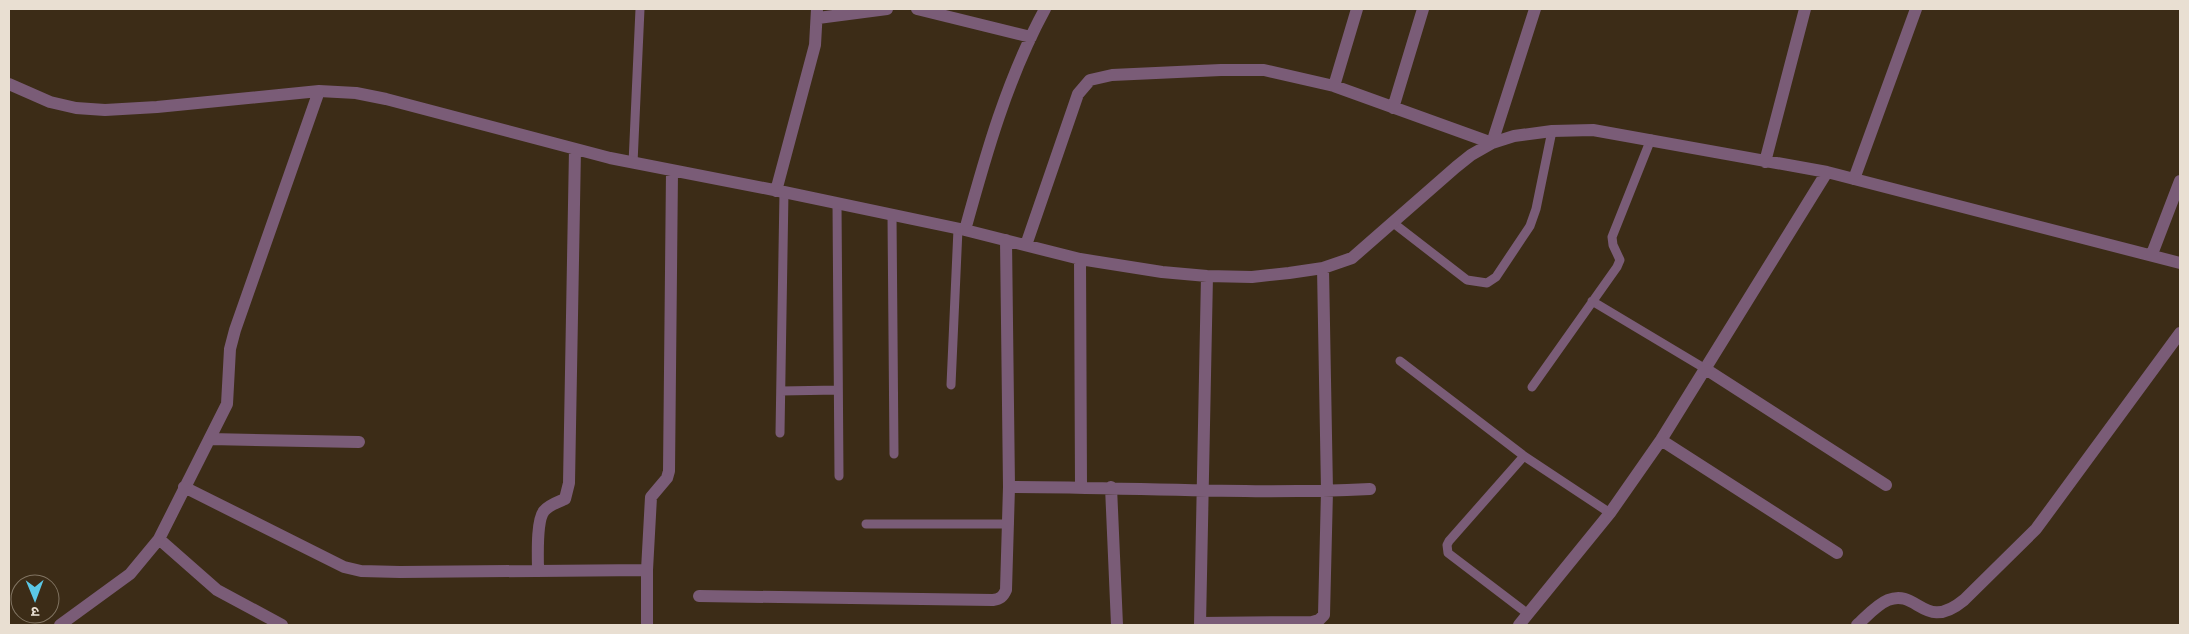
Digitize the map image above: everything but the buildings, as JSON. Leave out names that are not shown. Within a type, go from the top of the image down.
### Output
[{"type":"street","points":[[780,191],[815,45],[817,14],[887,9]]},
{"type":"street","points":[[917,9],[1031,37]]},
{"type":"street","points":[[962,229],[991,134],[1031,37],[1045,9]]},
{"type":"street","points":[[1334,86],[1356,9]]},
{"type":"street","points":[[1394,108],[1423,9]]},
{"type":"street","points":[[1492,143],[1535,9]]},
{"type":"street","points":[[1765,162],[1805,9]]},
{"type":"street","points":[[1854,179],[1916,9]]},
{"type":"street","points":[[1026,245],[1078,94],[1090,80],[1112,75],[1251,70],[1275,72],[1334,86],[1492,143]]},
{"type":"street","points":[[9,84],[50,102],[76,108],[106,110],[157,107],[319,90],[356,93],[386,99],[633,163],[962,229],[1080,259],[1162,272],[1207,276],[1252,276],[1323,268],[1352,258],[1471,155],[1492,143],[1514,136],[1552,131],[1593,130],[1827,172],[2152,254],[2180,263]]},
{"type":"street","points":[[60,625],[130,574],[159,539],[227,404],[230,349],[235,330],[319,90]]},
{"type":"street","points":[[538,571],[540,521],[543,512],[548,507],[565,499],[569,483],[575,149]]},
{"type":"street","points":[[647,625],[647,570],[651,497],[667,478],[669,470],[672,170]]},
{"type":"street","points":[[1519,625],[1610,513],[1661,440],[1827,172]]},
{"type":"street","points":[[2152,254],[2180,181]]},
{"type":"street","points":[[699,596],[993,600],[1001,598],[1006,590],[1009,524],[1006,240]]},
{"type":"street","points":[[1080,259],[1081,487]]},
{"type":"street","points":[[1207,276],[1200,624],[1312,622],[1320,620],[1326,608],[1328,491],[1323,268]]},
{"type":"street","points":[[1857,625],[1888,600],[1898,598],[1908,600],[1930,613],[1942,613],[1954,609],[1964,600],[2036,529],[2180,333]]},
{"type":"street","points":[[1704,368],[1886,485]]},
{"type":"street","points":[[210,438],[359,442]]},
{"type":"street","points":[[1661,440],[1837,552]]},
{"type":"street","points":[[184,487],[344,567],[362,571],[647,570]]},
{"type":"street","points":[[1009,487],[1111,487],[1202,491],[1370,489]]},
{"type":"street","points":[[1111,487],[1117,625]]},
{"type":"street","points":[[159,539],[217,590],[282,625]]},
{"type":"lane","points":[[633,163],[640,9]]},
{"type":"lane","points":[[1392,222],[1467,280],[1487,282],[1496,277],[1530,226],[1536,209],[1552,131]]},
{"type":"lane","points":[[1532,387],[1617,267],[1620,260],[1612,237],[1651,140]]},
{"type":"lane","points":[[780,191],[780,433]]},
{"type":"lane","points":[[837,203],[838,476]]},
{"type":"lane","points":[[892,215],[894,454]]},
{"type":"lane","points":[[952,385],[962,229]]},
{"type":"lane","points":[[1592,300],[1704,368]]},
{"type":"lane","points":[[1400,361],[1524,456],[1610,513]]},
{"type":"lane","points":[[781,391],[838,390]]},
{"type":"lane","points":[[1524,456],[1447,545],[1448,553],[1528,614]]},
{"type":"lane","points":[[866,524],[1009,524]]}]
